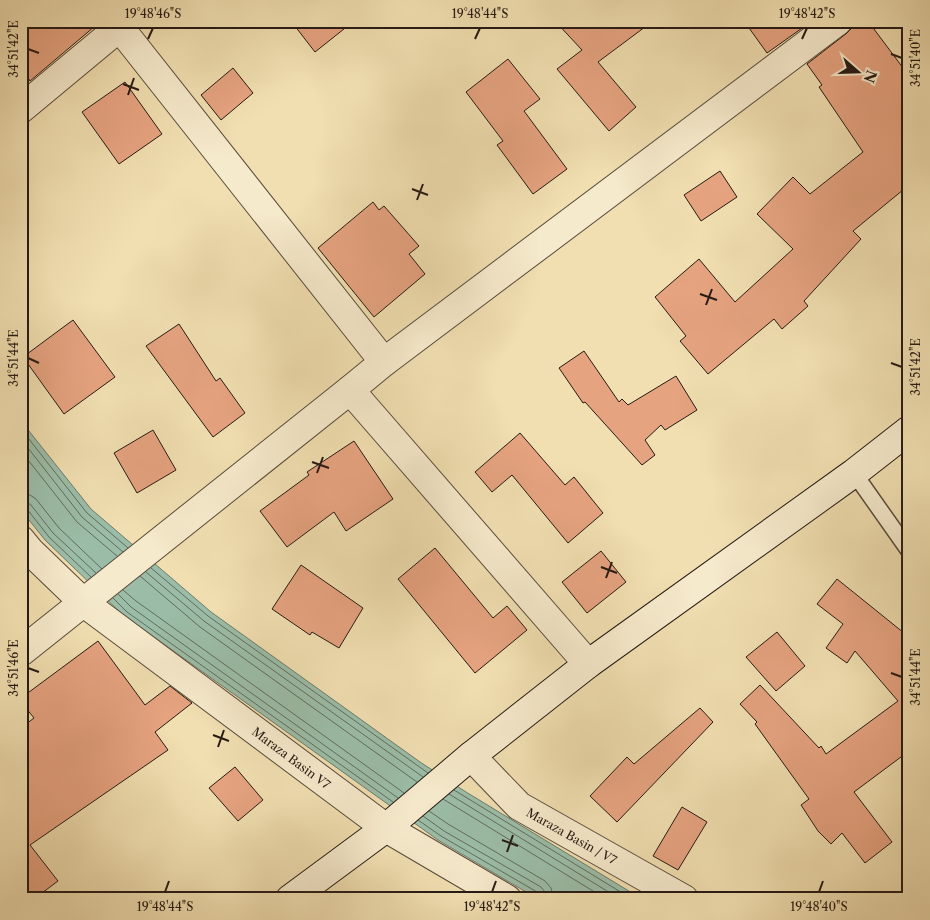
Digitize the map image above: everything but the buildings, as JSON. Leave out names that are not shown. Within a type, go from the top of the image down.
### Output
[{"type":"street","points":[[21,652],[384,362],[838,21]]},
{"type":"street","points":[[21,109],[123,24],[384,362]]},
{"type":"street","points":[[350,390],[588,664]]},
{"type":"street","points":[[290,899],[386,828],[472,756],[588,664],[854,472],[909,430]]},
{"type":"street","name":"Maraza Basin V7","points":[[21,540],[84,603],[386,828],[507,899]]},
{"type":"street","name":"Maraza Basin / V7","points":[[472,756],[519,806],[684,899]]},
{"type":"lane","points":[[854,472],[909,551]]},
{"type":"water","points":[[21,421],[91,509],[211,612],[420,762],[642,899],[538,899],[438,840],[123,615],[45,540],[21,510]]}]
